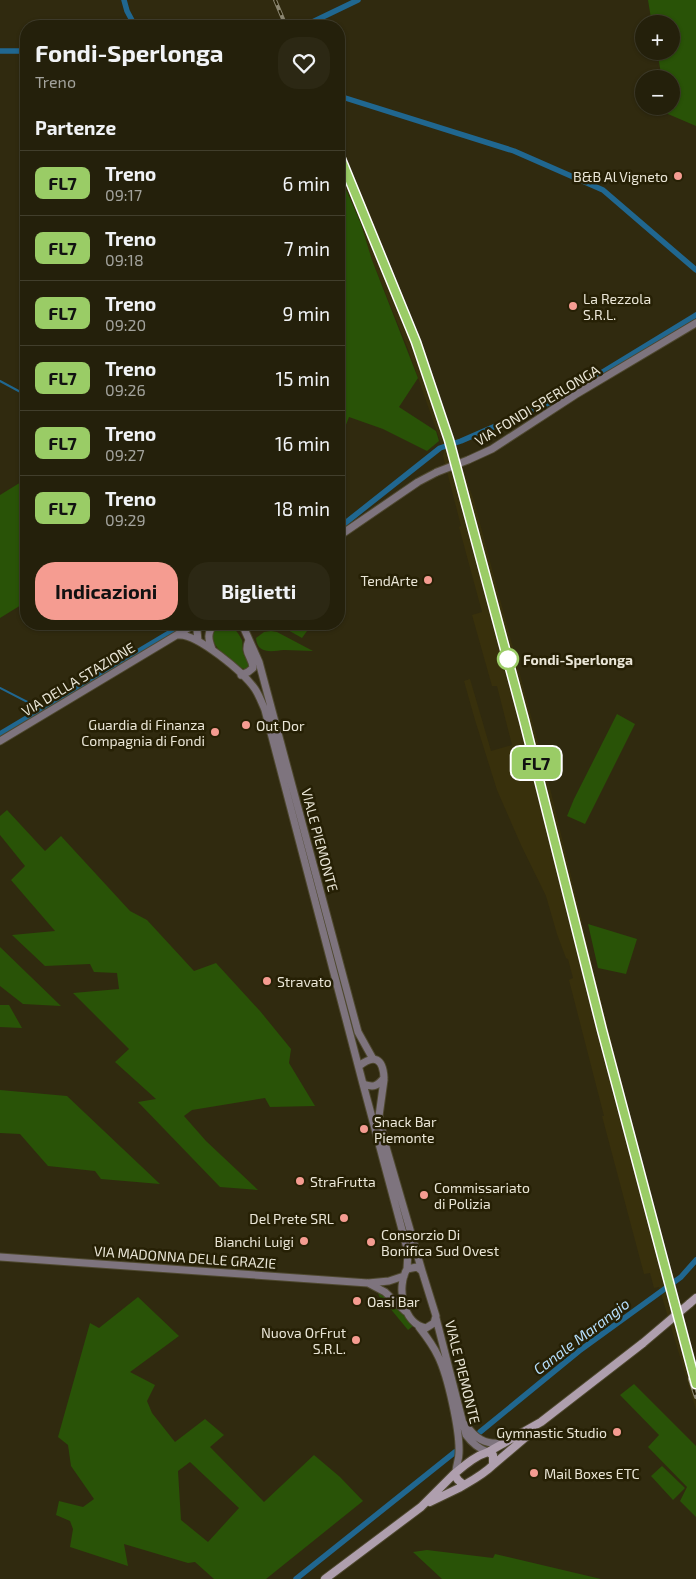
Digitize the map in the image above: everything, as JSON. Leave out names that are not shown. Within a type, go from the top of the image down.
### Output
[{"type":"main road","points":[[421,1507],[478,1478],[541,1422],[643,1343],[696,1298]]},
{"type":"main road","points":[[325,1579],[421,1507],[472,1459],[541,1422]]},
{"type":"main road","points":[[488,1452],[493,1456],[493,1465]]},
{"type":"main road","points":[[455,1473],[458,1480],[464,1485]]},
{"type":"street","name":"VIA FONDI SPERLONGA","points":[[345,532],[418,482],[492,449],[575,395],[696,323]]},
{"type":"street","name":"VIA DELLA STAZIONE","points":[[0,741],[186,630]]},
{"type":"street","points":[[197,630],[198,641]]},
{"type":"street","points":[[210,630],[208,639],[212,649]]},
{"type":"street","name":"VIALE PIEMONTE","points":[[244,630],[259,662],[274,714],[358,1032],[373,1059],[379,1061],[384,1070],[379,1116],[386,1147],[436,1316],[466,1435],[472,1442],[488,1452]]},
{"type":"street","name":"VIALE PIEMONTE","points":[[178,634],[189,635],[212,649],[241,674],[255,688],[265,710],[408,1252],[406,1272],[401,1289],[407,1313],[426,1336],[439,1358],[445,1376],[457,1426],[459,1454],[455,1473]]},
{"type":"street","points":[[241,674],[253,668],[247,654],[246,647],[249,640]]},
{"type":"street","points":[[359,1066],[368,1059],[373,1059]]},
{"type":"street","points":[[363,1084],[372,1087],[378,1086],[384,1078]]},
{"type":"street","name":"VIA MADONNA DELLE GRAZIE","points":[[0,1257],[368,1283],[389,1281],[406,1272]]},
{"type":"street","points":[[406,1272],[417,1267],[422,1271]]},
{"type":"street","points":[[368,1283],[385,1292],[407,1313]]},
{"type":"street","name":"VIALE PIEMONTE","points":[[419,1327],[426,1328],[431,1326],[436,1316]]},
{"type":"street","points":[[462,1420],[472,1434],[484,1442],[505,1443]]},
{"type":"shaded area","points":[[345,156],[409,312],[474,501],[549,784],[597,984],[678,1307],[696,1371],[696,1410],[659,1287],[654,1288],[650,1273],[644,1274],[602,1116],[604,1116],[569,980],[573,978],[568,959],[557,934],[546,896],[497,790],[475,720],[464,681],[470,679],[491,751],[512,745],[497,686],[492,686],[472,615],[482,612],[459,527],[461,526],[443,456],[444,452],[408,349],[372,260],[361,224],[345,187]]},
{"type":"green space","points":[[648,0],[696,0],[696,126],[670,115],[680,115],[680,70],[660,70],[659,60],[680,60],[680,15],[650,15]]},
{"type":"green space","points":[[345,187],[361,224],[372,260],[418,378],[399,407],[436,431],[439,441],[427,451],[383,429],[349,417],[345,427]]},
{"type":"green space","points":[[20,483],[20,606],[0,618],[0,495]]},
{"type":"green space","points":[[214,630],[235,630],[240,636],[243,652],[250,666],[246,670],[233,662],[219,650],[212,636]]},
{"type":"green space","points":[[288,630],[308,630],[302,638]]},
{"type":"green space","points":[[264,632],[277,632],[313,651],[262,650],[256,638]]},
{"type":"green space","points":[[617,714],[635,724],[585,824],[567,816]]},
{"type":"green space","points":[[7,810],[45,851],[61,836],[130,911],[147,920],[194,971],[216,963],[260,1011],[291,1049],[289,1063],[315,1106],[270,1107],[265,1098],[192,1110],[184,1116],[206,1141],[258,1190],[220,1187],[138,1102],[156,1099],[115,1062],[129,1049],[73,993],[119,989],[117,973],[94,972],[90,964],[45,966],[12,935],[55,931],[11,880],[25,866],[0,835],[0,816]]},
{"type":"green space","points":[[588,924],[637,939],[626,974],[598,968]]},
{"type":"green space","points":[[0,947],[61,1006],[23,1004],[0,986]]},
{"type":"green space","points":[[0,1005],[9,1005],[22,1028],[0,1027]]},
{"type":"green space","points":[[0,1090],[67,1096],[160,1184],[101,1179],[95,1171],[48,1166],[20,1134],[0,1133]]},
{"type":"green space","points":[[377,1291],[387,1296],[413,1326],[408,1330],[389,1307],[385,1309]]},
{"type":"green space","points":[[138,1297],[179,1336],[130,1372],[155,1385],[147,1401],[152,1413],[175,1442],[205,1419],[224,1435],[210,1447],[264,1502],[314,1455],[340,1477],[363,1501],[266,1579],[214,1579],[195,1562],[188,1563],[124,1544],[128,1566],[70,1547],[73,1529],[70,1521],[56,1515],[59,1501],[83,1507],[94,1499],[71,1466],[68,1445],[58,1437],[90,1323],[99,1328]],"holes":[[[190,1462],[239,1508],[208,1542],[181,1520],[178,1471]]]},
{"type":"green space","points":[[634,1384],[696,1446],[696,1517],[680,1501],[687,1487],[648,1447],[659,1435],[620,1395]]},
{"type":"green space","points":[[662,1466],[685,1488],[673,1500],[651,1476]]},
{"type":"green space","points":[[427,1550],[493,1558],[495,1554],[601,1579],[442,1579],[413,1552]]},
{"type":"waterway","points":[[124,0],[132,20]]},
{"type":"waterway","points":[[316,20],[358,0]]},
{"type":"waterway","points":[[0,51],[20,51]]},
{"type":"waterway","points":[[345,98],[514,151],[603,190],[696,270]]},
{"type":"waterway","points":[[345,523],[440,448],[461,441],[560,398],[696,315]]},
{"type":"waterway","points":[[0,381],[20,392]]},
{"type":"waterway","points":[[0,734],[174,630]]},
{"type":"waterway","points":[[0,688],[41,709]]},
{"type":"waterway","name":"Canale Marangio","points":[[480,1432],[579,1351],[681,1277],[696,1260]]},
{"type":"waterway","name":"Canale Marangio","points":[[296,1579],[455,1452]]},
{"type":"railway","points":[[275,0],[283,20]]},
{"type":"railway","points":[[345,169],[416,342],[449,440],[524,720],[602,1030],[696,1384]]},
{"type":"railway","points":[[690,1379],[696,1397]]},
{"type":"train","name":"FL7","points":[[345,168],[430,378],[449,440],[551,823],[602,1030],[696,1384]]},
{"type":"place","name":"B&B Al Vigneto","points":[[678,176]]},
{"type":"place","name":"La Rezzola S.R.L.","points":[[573,306]]},
{"type":"place","name":"TendArte","points":[[428,580]]},
{"type":"place","name":"Fondi-Sperlonga","points":[[508,659]]},
{"type":"place","name":"Out Dor","points":[[246,725]]},
{"type":"place","name":"Guardia di Finanza Compagnia di Fondi","points":[[215,732]]},
{"type":"place","name":"Stravato","points":[[267,981]]},
{"type":"place","name":"Snack Bar Piemonte","points":[[364,1129]]},
{"type":"place","name":"StraFrutta","points":[[300,1181]]},
{"type":"place","name":"Commissariato di Polizia","points":[[424,1195]]},
{"type":"place","name":"Del Prete SRL","points":[[344,1218]]},
{"type":"place","name":"Bianchi Luigi","points":[[304,1241]]},
{"type":"place","name":"Consorzio Di Bonifica Sud Ovest","points":[[371,1242]]},
{"type":"place","name":"Oasi Bar","points":[[357,1301]]},
{"type":"place","name":"Nuova OrFrut S.R.L.","points":[[356,1340]]},
{"type":"place","name":"Gymnastic Studio","points":[[617,1432]]},
{"type":"place","name":"Mail Boxes ETC","points":[[534,1473]]}]
